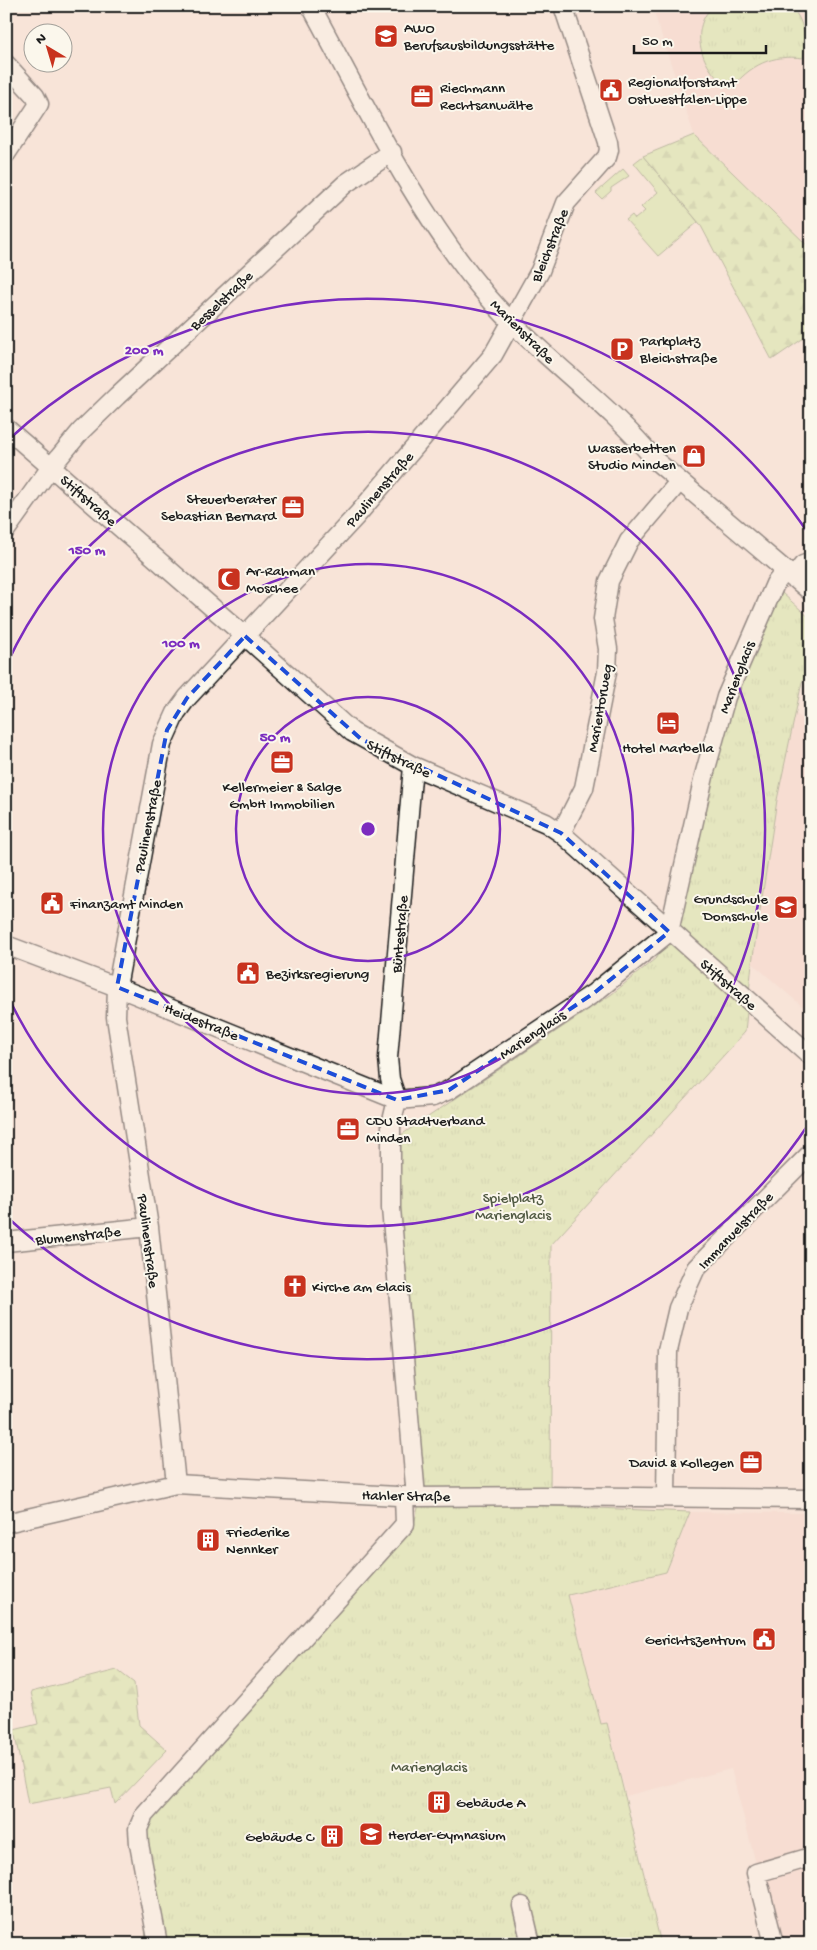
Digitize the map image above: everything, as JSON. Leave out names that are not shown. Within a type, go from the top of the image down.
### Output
[{"type":"street","name":"Marienstraße","points":[[311,6],[392,152],[449,247],[489,298],[513,323],[639,440],[679,482],[811,592]]},
{"type":"street","name":"Bleichstraße","points":[[513,323],[540,271],[566,203],[598,169],[609,150],[563,6]]},
{"type":"street","points":[[6,64],[35,96],[39,104],[6,154]]},
{"type":"street","name":"Besselstraße","points":[[6,530],[51,467],[81,431],[345,184],[392,152]]},
{"type":"street","name":"Paulinenstraße","points":[[176,1484],[149,1227],[116,1017],[117,986],[162,744],[167,730],[187,698],[357,515],[493,354],[513,323]]},
{"type":"street","name":"Stiftstraße","points":[[6,428],[352,732],[413,766],[546,823],[561,833],[669,932],[811,1056]]},
{"type":"street","name":"Marientorweg","points":[[561,833],[584,788],[608,672],[608,649],[602,619],[609,580],[629,541],[679,482]]},
{"type":"street","name":"Marienglacis","points":[[397,1100],[433,1097],[449,1090],[594,993],[669,932],[705,772],[726,698],[775,584],[803,565],[811,562]]},
{"type":"street","name":"Büntestraße","points":[[397,1100],[390,1079],[388,1058],[413,766]]},
{"type":"street","name":"Heidestraße","points":[[6,944],[117,986],[397,1100]]},
{"type":"street","points":[[158,1944],[139,1844],[138,1829],[144,1815],[405,1524],[410,1497],[391,1208],[391,1125],[397,1100]]},
{"type":"street","name":"Immanuelstraße","points":[[666,1497],[668,1351],[678,1308],[696,1268],[811,1153]]},
{"type":"street","name":"Blumenstraße","points":[[6,1242],[149,1227]]},
{"type":"street","name":"Hahler Straße","points":[[6,1523],[176,1484],[410,1497],[811,1499]]},
{"type":"street","points":[[774,1944],[756,1873],[811,1857]]},
{"type":"street","points":[[522,1906],[531,1944]]},
{"type":"highlighted area","points":[[245,636],[361,739],[561,833],[669,932],[594,993],[449,1090],[397,1100],[117,987],[167,730],[187,698]]},
{"type":"shaded area","points":[[652,6],[811,6],[811,249],[694,135]]},
{"type":"shaded area","name":"Grundschule Domschule","points":[[795,713],[811,725],[811,1014],[752,963],[777,800]]},
{"type":"shaded area","points":[[690,1512],[811,1513],[811,1944],[777,1944],[731,1769],[626,1796],[607,1723],[601,1724],[568,1595],[666,1572]]},
{"type":"green space","points":[[713,6],[791,6],[802,24],[805,43],[803,58],[781,58],[763,63],[746,73],[731,89],[713,73],[706,63],[702,51],[701,28],[705,16]]},
{"type":"green space","points":[[694,135],[811,249],[811,333],[772,360],[700,224],[643,156]]},
{"type":"green space","points":[[643,156],[698,222],[658,256],[626,220],[632,215],[635,219],[645,211],[641,207],[658,192],[634,163]]},
{"type":"green space","points":[[623,169],[629,176],[611,188],[611,191],[602,199],[596,193]]},
{"type":"green space","name":"Marienglacis","points":[[782,593],[811,619],[811,670],[802,682],[777,800],[752,963],[745,1032],[551,1245],[550,1506],[690,1512],[666,1572],[568,1595],[601,1724],[607,1723],[661,1944],[146,1944],[139,1812],[413,1528],[418,1508],[395,1139],[612,994],[656,958],[669,932],[728,704]]},
{"type":"green space","points":[[117,1670],[134,1683],[139,1725],[167,1750],[115,1804],[111,1788],[28,1804],[14,1730],[38,1724],[31,1692]]},
{"type":"place","name":"AWO Berufsausbildungsstätte","points":[[386,36]]},
{"type":"place","name":"Regionalforstamt Ostwestfalen-Lippe","points":[[611,90]]},
{"type":"place","name":"Riechmann Rechtsanwälte","points":[[422,96]]},
{"type":"place","name":"Parkplatz Bleichstraße","points":[[622,349]]},
{"type":"place","name":"Wasserbetten Studio Minden","points":[[694,456]]},
{"type":"place","name":"Steuerberater Sebastian Bernard","points":[[293,507]]},
{"type":"place","name":"Ar-Rahman Moschee","points":[[229,579]]},
{"type":"place","name":"Hotel Marbella","points":[[668,723]]},
{"type":"place","name":"Kellermeier & Salge GmbH Immobilien","points":[[282,762]]},
{"type":"place","name":"Finanzamt Minden","points":[[52,903]]},
{"type":"place","name":"Grundschule Domschule","points":[[786,907]]},
{"type":"place","name":"Bezirksregierung","points":[[248,973]]},
{"type":"place","name":"CDU Stadtverband Minden","points":[[348,1129]]},
{"type":"place","name":"Kirche am Glacis","points":[[295,1286]]},
{"type":"place","name":"David & Kollegen","points":[[751,1462]]},
{"type":"place","name":"Friederike Nennker","points":[[208,1540]]},
{"type":"place","name":"Gerichtszentrum","points":[[764,1639]]},
{"type":"place","name":"Gebäude A","points":[[439,1802]]},
{"type":"place","name":"Herder-Gymnasium","points":[[371,1834]]},
{"type":"place","name":"Gebäude C","points":[[332,1836]]},
{"type":"park label","name":"Spielplatz Marienglacis","points":[[513,1206]]}]
